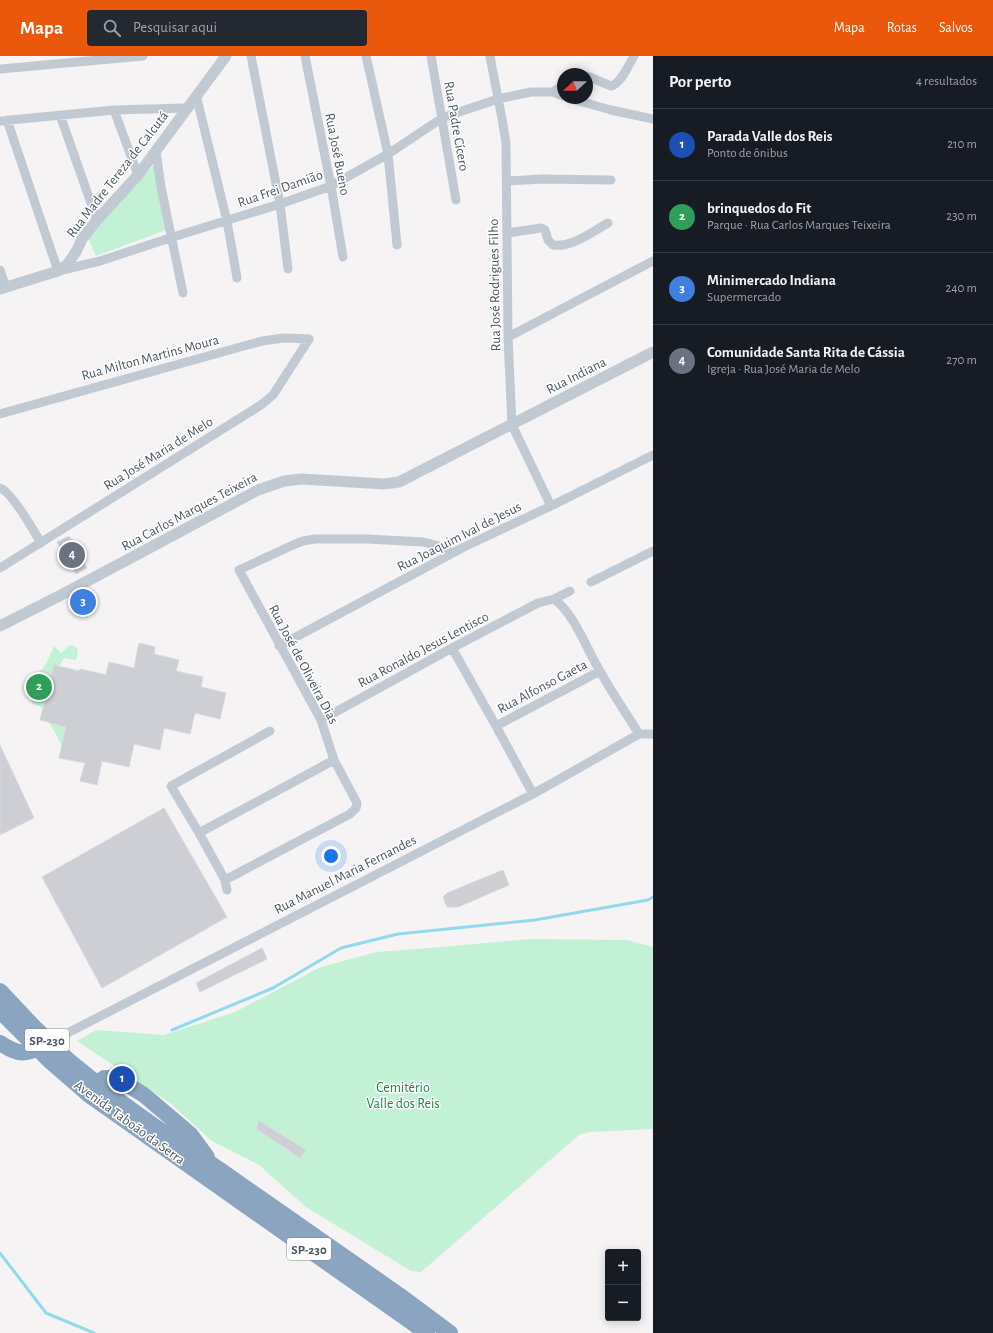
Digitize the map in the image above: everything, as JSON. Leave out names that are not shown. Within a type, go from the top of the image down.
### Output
[{"type":"highway","name":"Avenida Taboão da Serra","points":[[0,991],[44,1046],[51,1062],[93,1090],[154,1126],[216,1168],[399,1295],[450,1333]]},
{"type":"highway","name":"Avenida Taboão da Serra","points":[[0,1011],[44,1046],[68,1060],[93,1090],[190,1166],[427,1333]]},
{"type":"highway","points":[[0,1043],[11,1050],[22,1053],[44,1046]]},
{"type":"street","points":[[0,69],[143,56]]},
{"type":"street","name":"Rua Madre Tereza de Calcutá","points":[[58,271],[68,264],[82,239],[156,152],[186,108],[226,56]]},
{"type":"street","points":[[251,56],[280,204],[288,268]]},
{"type":"street","name":"Rua José Bueno","points":[[305,56],[331,186],[343,257]]},
{"type":"street","points":[[366,56],[388,154],[397,245]]},
{"type":"street","name":"Rua Padre Cícero","points":[[431,56],[456,200]]},
{"type":"street","name":"Rua José Rodrigues Filho","points":[[490,56],[503,120],[506,144],[508,337],[512,425],[551,506]]},
{"type":"street","points":[[593,78],[614,86],[619,82],[634,56]]},
{"type":"street","points":[[553,92],[557,90]]},
{"type":"street","name":"Rua Frei Damião","points":[[58,271],[100,261],[280,204],[331,186],[388,154],[442,118],[498,99],[531,92],[553,92]]},
{"type":"street","points":[[553,92],[557,94]]},
{"type":"street","points":[[196,96],[227,221],[237,278]]},
{"type":"street","points":[[590,104],[611,110],[653,118]]},
{"type":"street","points":[[0,270],[3,288],[58,271],[4,120],[114,110],[186,108]]},
{"type":"street","points":[[114,110],[138,175]]},
{"type":"street","points":[[60,115],[97,220]]},
{"type":"street","points":[[156,152],[161,187],[184,293]]},
{"type":"street","points":[[507,181],[542,179],[611,180]]},
{"type":"street","points":[[507,233],[541,228],[545,230],[548,240],[553,245],[562,247],[608,223]]},
{"type":"street","points":[[508,337],[653,261]]},
{"type":"street","name":"Rua Milton Martins Moura","points":[[0,414],[262,341],[284,338],[309,339]]},
{"type":"street","name":"Rua José Maria de Melo","points":[[0,568],[261,405],[273,395],[309,339]]},
{"type":"street","name":"Rua Indiana","points":[[512,425],[653,352]]},
{"type":"street","name":"Rua Carlos Marques Teixeira","points":[[0,626],[269,486],[284,481],[302,479],[384,484],[399,482],[512,425]]},
{"type":"street","name":"Rua Joaquim Ival de Jesus","points":[[279,646],[452,553],[653,455]]},
{"type":"street","points":[[0,488],[11,497],[41,543]]},
{"type":"street","name":"Rua José de Oliveira Dias","points":[[225,880],[350,814],[356,808],[357,803],[334,760],[321,720],[279,646],[239,570],[293,544],[315,539],[367,539],[423,542],[443,547],[452,553]]},
{"type":"street","points":[[591,582],[653,551]]},
{"type":"street","name":"Rua Ronaldo Jesus Lentisco","points":[[321,720],[452,648],[538,603],[554,600],[570,592]]},
{"type":"street","points":[[554,600],[560,604],[570,617],[600,671],[639,734]]},
{"type":"street","points":[[452,648],[533,794]]},
{"type":"street","name":"Rua Alfonso Gaeta","points":[[496,726],[600,671]]},
{"type":"street","points":[[227,890],[225,880],[171,786],[270,731]]},
{"type":"street","name":"Rua Manuel Maria Fernandes","points":[[44,1046],[72,1030],[95,1020],[248,935],[533,794],[639,734],[653,734]]},
{"type":"street","points":[[199,833],[334,760]]},
{"type":"green space","points":[[154,165],[166,230],[96,256],[87,236]]},
{"type":"green space","points":[[70,645],[78,649],[76,660],[64,658],[58,668],[73,722],[63,748],[41,707],[32,703],[29,684],[30,681],[44,667],[54,646],[61,653]]},
{"type":"green space","name":"Cemitério Valle dos Reis","points":[[530,939],[627,940],[653,947],[653,1129],[589,1132],[579,1135],[421,1272],[411,1271],[306,1207],[259,1165],[212,1141],[170,1103],[77,1041],[96,1030],[164,1035],[235,1012],[321,967],[377,952]]},
{"type":"building","points":[[69,536],[87,568],[76,574],[57,542]]},
{"type":"building","points":[[83,591],[95,607],[84,614],[72,597]]},
{"type":"building","points":[[139,643],[155,647],[154,654],[179,660],[176,671],[203,677],[201,687],[226,693],[220,719],[195,713],[190,734],[164,728],[160,750],[134,744],[129,767],[102,761],[97,785],[80,781],[85,763],[59,758],[66,727],[40,720],[54,665],[106,675],[109,662],[134,668]]},
{"type":"building","points":[[0,745],[34,818],[0,835]]},
{"type":"building","points":[[164,808],[227,917],[102,988],[42,877]]},
{"type":"building","points":[[503,870],[509,885],[458,907],[447,907],[443,897],[447,893]]},
{"type":"building","points":[[262,948],[267,959],[200,992],[196,983]]},
{"type":"building","points":[[259,1121],[306,1150],[300,1158],[257,1129]]},
{"type":"waterway","points":[[172,1030],[273,988],[341,948],[398,934],[535,920],[648,900],[653,897]]},
{"type":"waterway","points":[[0,1253],[46,1313],[94,1333]]},
{"type":"place","name":"Comunidade Santa Rita de Cássia","points":[[72,555]]},
{"type":"place","name":"Minimercado Indiana","points":[[83,602]]},
{"type":"place","name":"brinquedos do Fit","points":[[39,687]]},
{"type":"place","name":"Parada Valle dos Reis","points":[[122,1079]]}]
